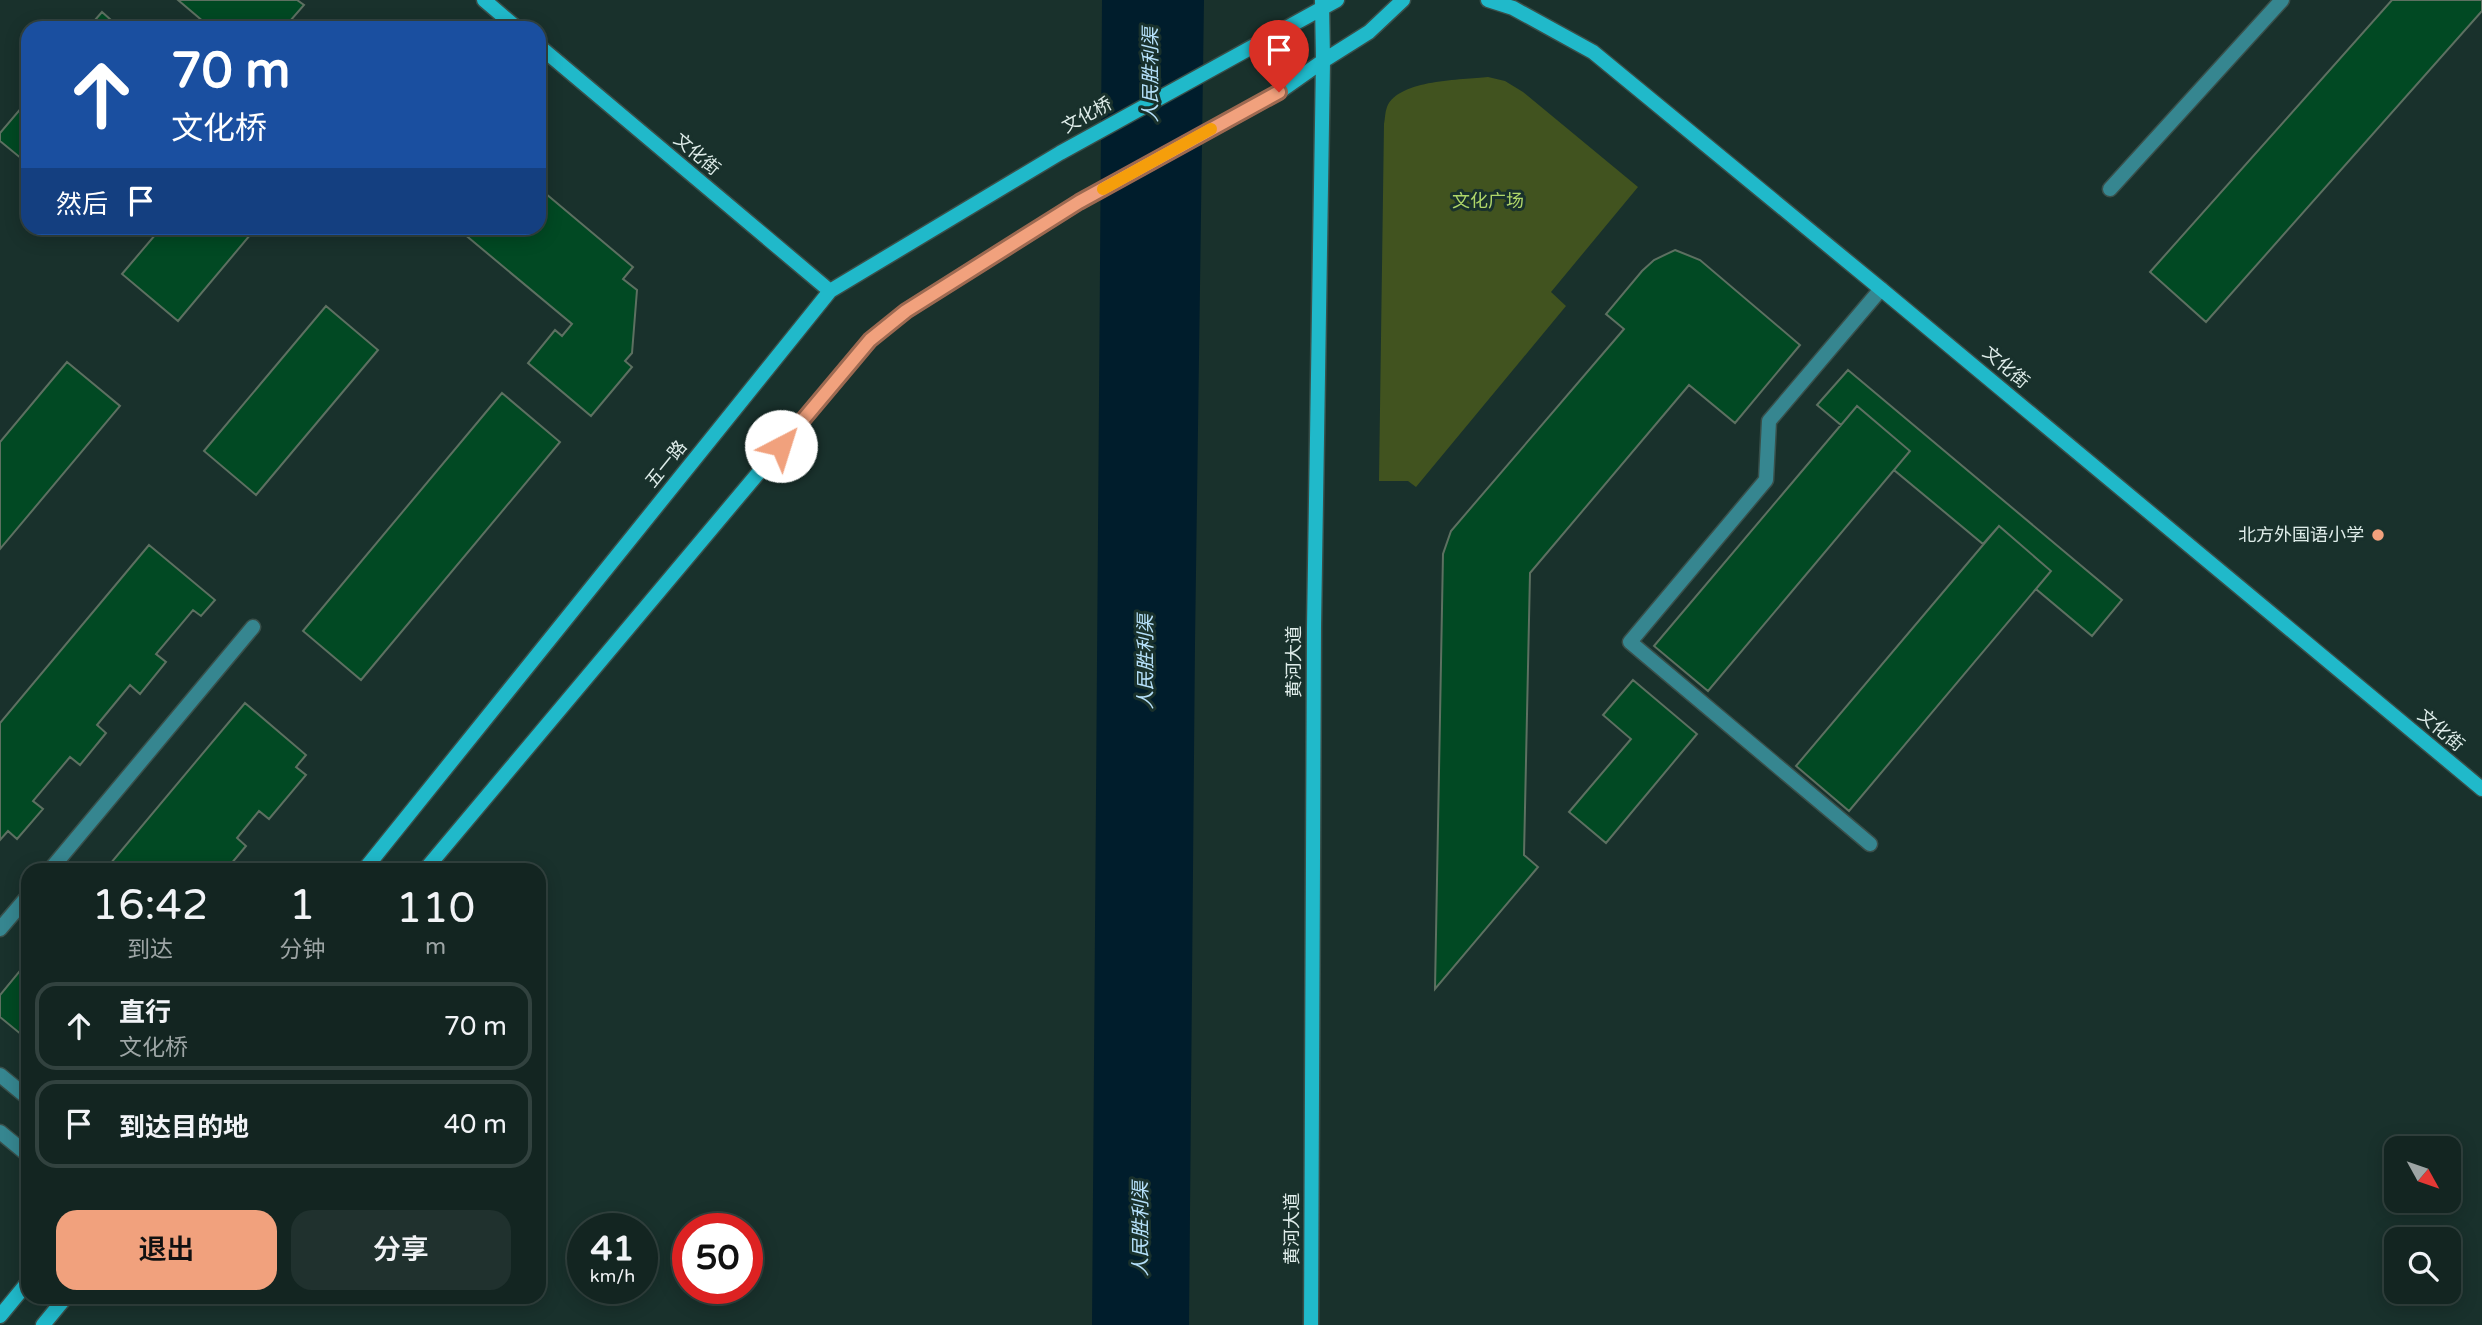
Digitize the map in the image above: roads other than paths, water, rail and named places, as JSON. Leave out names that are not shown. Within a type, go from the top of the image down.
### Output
[{"type":"street","points":[[484,0],[509,21]]},
{"type":"street","points":[[1322,4],[1338,0]]},
{"type":"street","points":[[431,863],[870,340],[906,311],[1079,202],[1279,92],[1369,32],[1403,0]]},
{"type":"street","name":"文化街","points":[[1488,0],[1513,8],[1593,52],[2482,789]]},
{"type":"street","name":"文化桥","points":[[1060,153],[1322,4]]},
{"type":"street","name":"黄河大道","points":[[1311,1325],[1314,641],[1322,4]]},
{"type":"street","name":"文化街","points":[[546,52],[830,291]]},
{"type":"street","name":"五一路","points":[[370,863],[830,291],[1060,153]]},
{"type":"street","points":[[0,1316],[21,1290]]},
{"type":"street","points":[[43,1325],[60,1304]]},
{"type":"lane","points":[[2110,189],[2281,0]]},
{"type":"lane","points":[[1870,844],[1630,642],[1766,480],[1769,421],[1881,289]]},
{"type":"lane","points":[[56,863],[253,627]]},
{"type":"lane","points":[[0,929],[21,904]]},
{"type":"lane","points":[[0,1075],[21,1092]]},
{"type":"lane","points":[[0,1132],[21,1149]]},
{"type":"water","name":"人民胜利渠","points":[[1102,0],[1204,0],[1189,1325],[1092,1325]]},
{"type":"place","name":"北方外国语小学","points":[[2378,535]]},
{"type":"park label","name":"文化广场","points":[[1488,201]]}]
